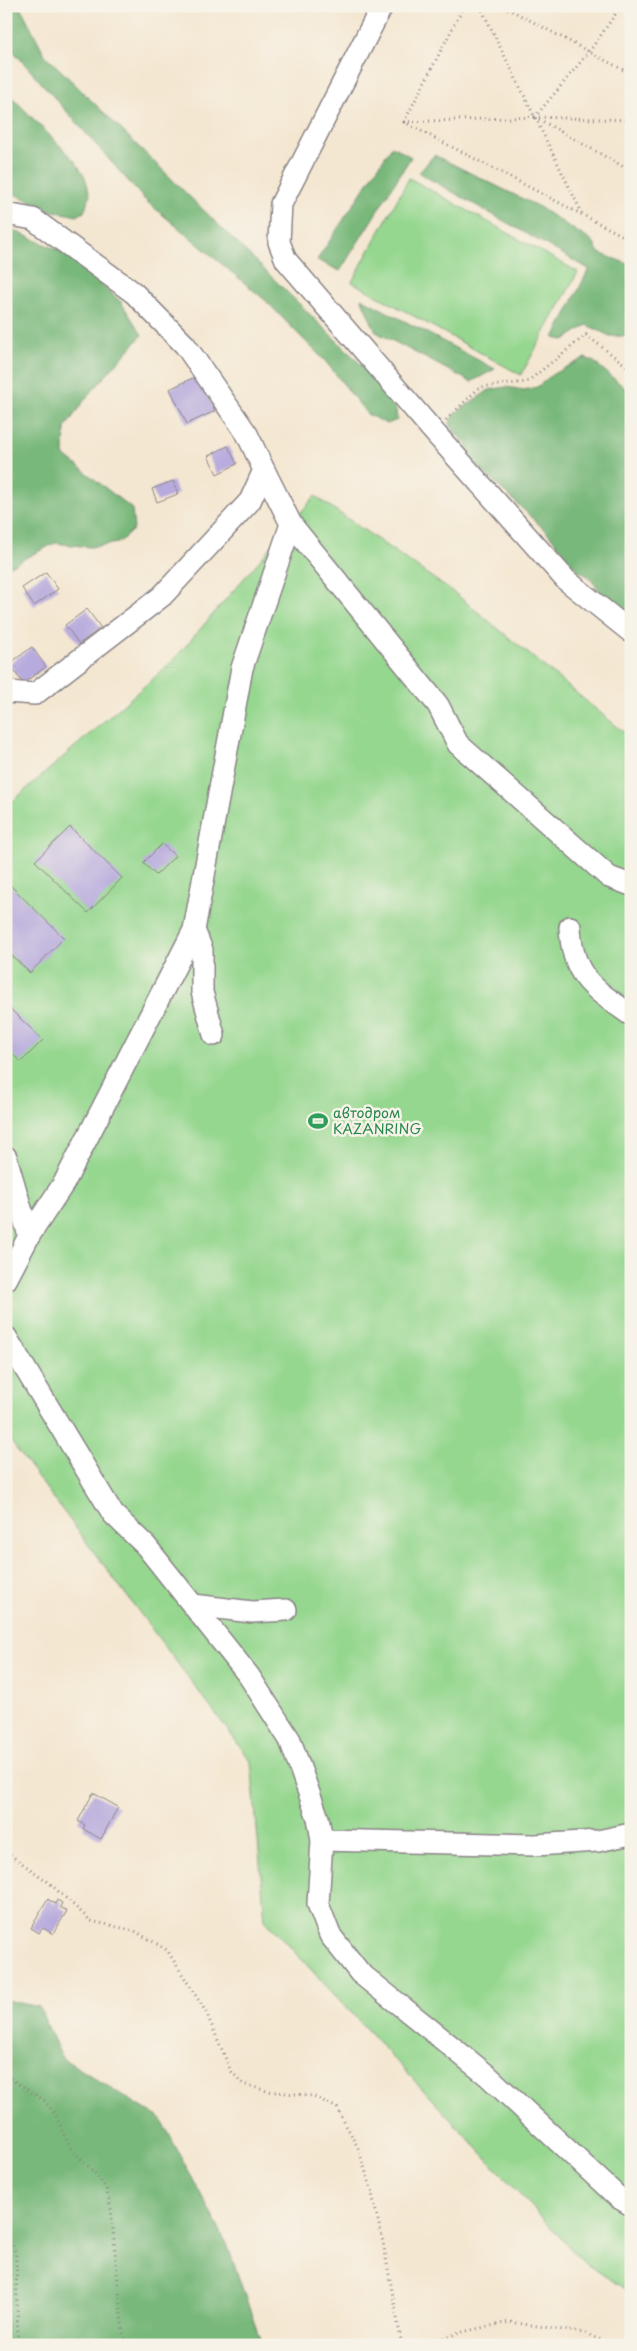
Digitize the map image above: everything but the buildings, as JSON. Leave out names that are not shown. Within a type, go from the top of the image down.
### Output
[{"type":"lane","points":[[382,6],[281,204],[279,242],[286,260],[434,432],[566,580],[631,632]]},
{"type":"lane","points":[[6,214],[33,219],[134,293],[185,345],[247,434],[291,524],[438,705],[458,744],[609,876],[631,885]]},
{"type":"lane","points":[[6,692],[35,694],[162,596],[250,501],[264,470]]},
{"type":"lane","points":[[6,1280],[29,1236],[64,1183],[194,930],[242,668],[291,524]]},
{"type":"lane","points":[[570,927],[570,947],[575,963],[601,993],[631,1015]]},
{"type":"lane","points":[[194,930],[202,950],[202,992],[214,1035]]},
{"type":"lane","points":[[6,1157],[29,1236]]},
{"type":"lane","points":[[6,1337],[112,1514],[146,1546],[250,1676],[290,1740],[318,1818],[322,1840],[318,1904],[330,1935],[360,1973],[488,2076],[619,2198],[631,2206]]},
{"type":"lane","points":[[194,1605],[252,1612],[286,1610]]},
{"type":"lane","points":[[322,1840],[535,1845],[598,1841],[631,1834]]},
{"type":"path","points":[[404,122],[464,6]]},
{"type":"path","points":[[480,6],[582,213]]},
{"type":"path","points":[[503,6],[631,74]]},
{"type":"path","points":[[535,117],[589,52],[621,6]]},
{"type":"path","points":[[404,122],[535,117],[631,120]]},
{"type":"path","points":[[535,117],[631,171]]},
{"type":"path","points":[[404,122],[631,240]]},
{"type":"path","points":[[434,432],[480,387],[527,382],[586,335],[631,369]]},
{"type":"path","points":[[6,1852],[47,1881],[91,1921],[135,1931],[167,1950],[206,2012],[231,2071],[243,2084],[267,2090],[313,2096],[337,2108],[358,2148],[370,2185],[383,2242],[402,2345]]},
{"type":"path","points":[[6,2076],[44,2100],[55,2114],[70,2148],[96,2174],[106,2188],[111,2208],[122,2326],[126,2345]]},
{"type":"path","points":[[6,2232],[16,2253],[18,2345]]},
{"type":"path","points":[[419,2345],[466,2331],[510,2322],[584,2333],[613,2345]]},
{"type":"green space","points":[[6,6],[20,6],[45,55],[380,383],[396,410],[397,420],[387,424],[367,414],[326,362],[265,300],[145,200],[6,43]]},
{"type":"green space","points":[[6,91],[75,161],[85,177],[90,195],[84,212],[77,216],[49,210],[6,190]]},
{"type":"green space","points":[[392,146],[411,157],[340,271],[317,260]]},
{"type":"green space","points":[[434,155],[539,207],[593,242],[599,253],[631,265],[631,331],[626,336],[610,336],[587,325],[564,340],[554,338],[589,269],[419,173]]},
{"type":"green space","points":[[409,178],[578,272],[521,375],[352,282]]},
{"type":"green space","points":[[6,227],[67,254],[121,302],[142,335],[86,398],[65,428],[64,455],[132,509],[134,529],[118,543],[90,547],[55,543],[6,568]]},
{"type":"green space","points":[[361,298],[495,369],[471,382],[376,332]]},
{"type":"green space","points":[[585,358],[593,361],[631,393],[631,618],[604,596],[588,576],[578,571],[548,533],[469,458],[466,443],[453,431],[450,423],[453,415],[489,390],[506,387],[524,390],[537,387],[553,374]]},
{"type":"green space","name":"автодром KAZANRING","points":[[315,496],[457,595],[631,738],[631,2292],[585,2264],[265,1920],[251,1761],[6,1435],[6,807],[171,663]]},
{"type":"green space","points":[[6,2000],[39,2007],[62,2058],[161,2119],[227,2244],[262,2345],[6,2345]]},
{"type":"place","name":"автодром KAZANRING","points":[[318,1121]]}]
